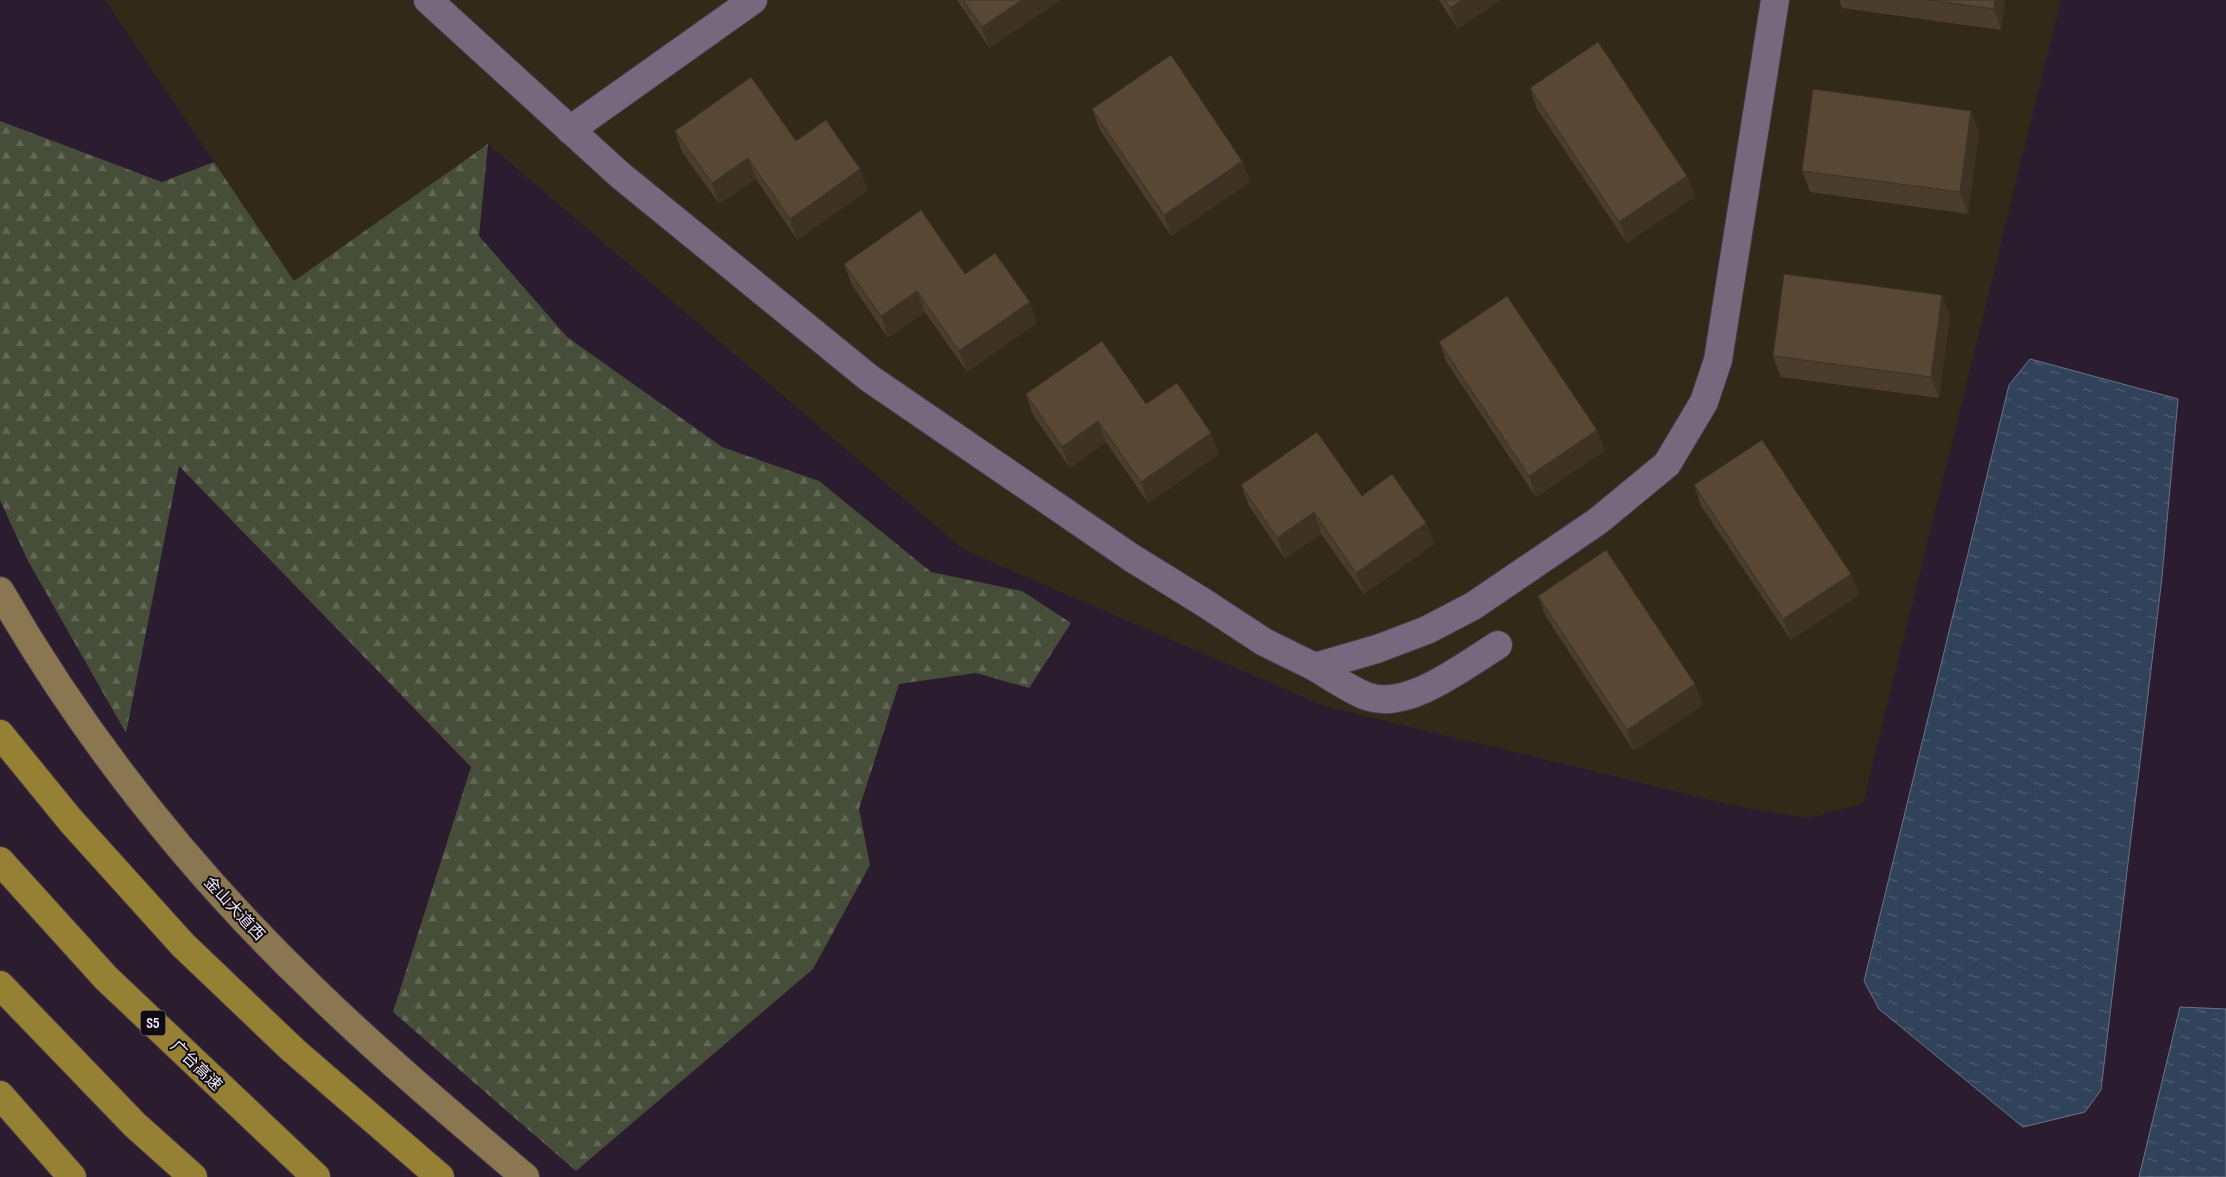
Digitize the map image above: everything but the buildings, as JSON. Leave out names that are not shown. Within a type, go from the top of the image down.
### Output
[{"type":"highway","points":[[0,734],[72,820],[183,945],[294,1050],[440,1177]]},
{"type":"highway","name":"广台高速","points":[[0,861],[106,978],[316,1177]]},
{"type":"highway","points":[[0,985],[135,1125],[193,1177]]},
{"type":"highway","points":[[0,1095],[72,1177]]},
{"type":"main road","name":"金山大道西","points":[[0,591],[35,652],[115,765],[206,878],[313,989],[416,1084],[525,1177]]},
{"type":"street","points":[[428,0],[628,181],[869,378],[1132,558],[1264,642],[1315,667],[1369,698],[1395,700],[1421,692],[1498,645]]},
{"type":"street","points":[[570,130],[753,0]]},
{"type":"street","points":[[1315,667],[1377,649],[1427,630],[1473,606],[1598,521],[1667,464],[1704,402],[1718,360],[1775,0]]},
{"type":"shaded area","points":[[105,0],[2061,0],[1863,804],[1808,818],[1749,809],[1324,706],[964,550],[488,144],[294,281]]},
{"type":"green space","points":[[0,121],[162,182],[214,162],[294,281],[488,144],[479,236],[567,337],[722,447],[819,481],[931,572],[1022,591],[1071,623],[1029,688],[976,673],[899,684],[859,809],[870,865],[813,969],[576,1171],[393,1012],[471,767],[179,466],[126,733],[28,561],[0,500]]},
{"type":"water","points":[[2030,359],[2178,399],[2162,577],[2101,1090],[2085,1112],[2023,1127],[1879,1009],[1864,981],[2009,385]]},
{"type":"water","points":[[2180,1007],[2226,1009],[2226,1177],[2139,1177]]}]
